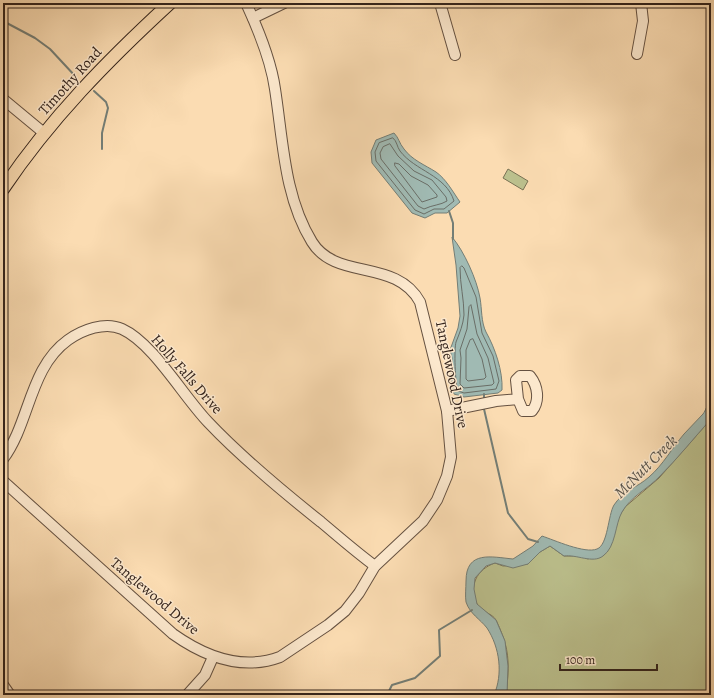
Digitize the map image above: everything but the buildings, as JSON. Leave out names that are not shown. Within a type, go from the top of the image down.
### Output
[{"type":"main road","name":"Timothy Road","points":[[3,189],[44,133],[98,73],[170,3]]},
{"type":"street","name":"Tanglewood Drive","points":[[3,481],[156,620],[187,644],[213,657],[249,662],[270,660],[290,651],[328,625],[345,610],[359,593],[375,566],[423,521],[442,488],[451,457],[447,410],[426,321],[417,296],[402,282],[392,276],[330,260],[316,248],[309,236],[296,205],[290,182],[272,74],[253,18],[246,3]]},
{"type":"street","points":[[253,18],[284,3]]},
{"type":"street","points":[[440,3],[455,54]]},
{"type":"street","points":[[637,54],[643,22],[641,3]]},
{"type":"street","points":[[3,99],[44,133]]},
{"type":"street","name":"Holly Falls Drive","points":[[3,459],[15,439],[40,376],[52,355],[61,346],[77,335],[96,328],[114,326],[128,332],[144,345],[208,422],[245,459],[338,538],[375,566]]},
{"type":"street","points":[[447,410],[496,401],[518,400]]},
{"type":"street","points":[[187,695],[205,675],[213,657]]},
{"type":"street","points":[[3,685],[10,695]]},
{"type":"green space","points":[[508,169],[528,181],[523,190],[503,178]]},
{"type":"green space","points":[[711,419],[711,695],[506,695],[508,669],[507,649],[496,620],[479,607],[474,597],[474,585],[479,574],[483,569],[495,563],[503,566],[528,564],[540,552],[550,546],[564,556],[581,556],[588,559],[610,546],[618,518],[625,507],[659,478]]},
{"type":"water","points":[[394,133],[407,153],[440,175],[460,202],[447,213],[435,213],[425,218],[412,213],[372,163],[371,152],[376,140]]},
{"type":"water","points":[[452,237],[457,243],[473,274],[481,302],[483,324],[500,368],[502,390],[498,393],[464,397],[454,394],[451,386],[452,358],[450,350],[458,328],[460,316]]},
{"type":"water","points":[[711,402],[711,419],[660,476],[626,506],[620,517],[613,541],[603,556],[589,559],[564,556],[550,546],[540,552],[528,564],[513,568],[495,563],[486,566],[475,578],[474,589],[477,604],[496,620],[505,641],[508,666],[507,695],[494,695],[499,678],[499,661],[495,644],[487,628],[473,613],[466,602],[467,571],[470,564],[475,560],[489,557],[513,559],[533,546],[542,536],[585,550],[597,549],[601,546],[606,536],[614,505],[622,496],[654,472],[684,434],[703,414]]},
{"type":"waterway","points":[[3,21],[35,38],[50,49],[76,77]]},
{"type":"waterway","points":[[94,91],[106,102],[108,108],[102,133],[102,149]]},
{"type":"waterway","points":[[449,211],[453,223],[453,239]]},
{"type":"waterway","points":[[484,409],[508,513],[528,539],[538,542]]},
{"type":"waterway","points":[[387,695],[392,685],[415,678],[440,656],[439,630],[472,610]]},
{"type":"water label","name":"McNutt Creek","points":[[645,466]]}]
